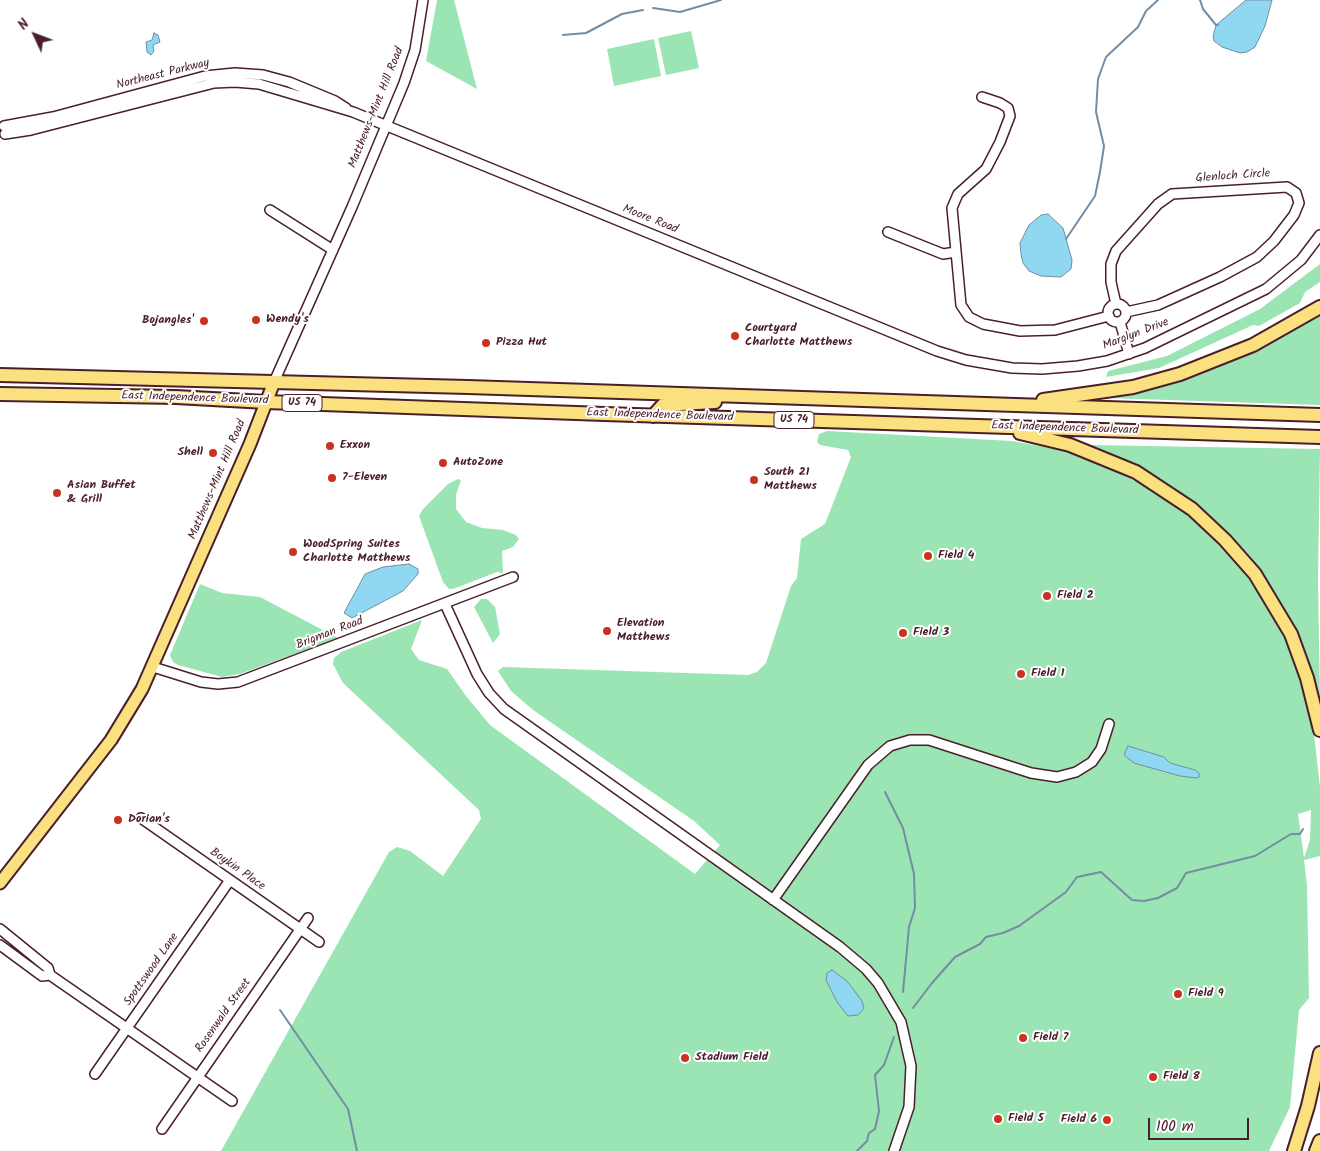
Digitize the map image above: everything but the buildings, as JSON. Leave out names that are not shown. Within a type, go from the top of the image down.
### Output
[{"type":"highway","points":[[1006,405],[1111,391],[1180,374],[1252,345],[1320,307]]},
{"type":"highway","name":"East Independence Boulevard","points":[[0,375],[1320,415]]},
{"type":"highway","name":"East Independence Boulevard","points":[[0,394],[176,397],[653,416],[1320,437]]},
{"type":"highway","points":[[653,416],[663,405],[696,404],[755,397]]},
{"type":"highway","points":[[983,426],[1048,439],[1114,462],[1155,483],[1209,524],[1255,574],[1280,613],[1300,656],[1314,700],[1320,730]]},
{"type":"highway","points":[[1294,1151],[1308,1106],[1320,1053]]},
{"type":"highway","points":[[1302,1151],[1320,1095]]},
{"type":"highway","points":[[1316,1151],[1320,1141]]},
{"type":"main road","name":"Matthews-Mint Hill Road","points":[[0,883],[111,740],[133,706],[153,667],[274,382]]},
{"type":"street","name":"Matthews-Mint Hill Road","points":[[274,382],[386,126],[415,50],[423,0]]},
{"type":"street","name":"Northeast Parkway","points":[[4,130],[205,76],[235,73],[263,75],[289,82],[336,101],[353,112],[386,126]]},
{"type":"street","points":[[982,98],[1000,102],[1008,108],[1010,116],[1000,142],[986,169],[958,194],[952,208],[961,305],[969,317],[983,324],[1020,331],[1055,330],[1108,316]]},
{"type":"street","name":"Moore Road","points":[[386,126],[904,338]]},
{"type":"street","name":"Glenloch Circle","points":[[1116,304],[1111,282],[1112,264],[1116,251],[1158,204],[1172,194],[1287,187],[1296,193],[1299,203],[1294,215],[1274,241],[1257,257],[1220,277],[1158,305],[1126,312]]},
{"type":"street","points":[[270,210],[332,250]]},
{"type":"street","points":[[888,232],[943,254],[956,252]]},
{"type":"street","name":"Marglyn Drive","points":[[904,338],[959,358],[1012,368],[1042,369],[1107,361],[1168,338],[1266,289],[1301,260],[1320,235]]},
{"type":"street","points":[[1108,316],[1109,309],[1116,304],[1122,306],[1126,312],[1125,317],[1120,322]]},
{"type":"street","points":[[1108,316],[1113,321],[1120,322]]},
{"type":"street","points":[[1120,322],[1129,354]]},
{"type":"street","name":"Brigman Road","points":[[153,667],[201,682],[218,684],[238,682],[513,577]]},
{"type":"street","points":[[445,604],[477,674],[489,693],[504,709],[862,965],[885,992],[897,1014],[907,1041],[912,1077],[907,1115],[894,1151]]},
{"type":"street","points":[[773,900],[868,765],[890,746],[910,740],[929,740],[1031,773],[1057,777],[1076,772],[1092,762],[1101,749],[1109,724]]},
{"type":"street","name":"Boykin Place","points":[[141,818],[319,942]]},
{"type":"street","name":"Spottswood Lane","points":[[95,1074],[230,880]]},
{"type":"street","name":"Rosenwald Street","points":[[162,1129],[308,918]]},
{"type":"street","points":[[0,929],[48,968],[50,975],[232,1101]]},
{"type":"street","points":[[0,945],[42,976],[50,975]]},
{"type":"green space","points":[[437,0],[454,0],[477,89],[426,61]]},
{"type":"green space","points":[[691,31],[699,68],[666,75],[658,38]]},
{"type":"green space","points":[[654,39],[661,76],[614,86],[607,49]]},
{"type":"green space","points":[[1320,264],[1320,282],[1305,292],[1300,303],[1259,326],[1253,325],[1159,368],[1106,377],[1108,371],[1167,356],[1260,309]]},
{"type":"green space","points":[[1320,314],[1320,405],[1107,398],[1194,377],[1256,349]]},
{"type":"green space","points":[[827,431],[1012,441],[1066,451],[1108,467],[1164,496],[1188,514],[1239,564],[1277,621],[1299,671],[1313,725],[1320,787],[1320,856],[1304,860],[1307,885],[1309,998],[1299,1010],[1290,1107],[1269,1151],[221,1151],[389,852],[397,847],[410,851],[443,876],[481,819],[479,810],[343,683],[333,664],[334,658],[341,652],[422,620],[411,649],[419,660],[447,669],[490,725],[695,874],[720,845],[694,821],[533,710],[511,691],[498,671],[503,667],[748,675],[757,672],[766,663],[791,586],[797,578],[801,539],[825,524],[851,457],[848,450],[820,445],[817,442],[819,434]],"holes":[[[1311,810],[1310,840],[1304,858],[1298,814]]]},
{"type":"green space","points":[[1090,445],[1320,449],[1318,579],[1320,701],[1301,647],[1226,533],[1089,447]]},
{"type":"green space","points":[[458,479],[461,480],[456,495],[456,509],[466,522],[482,528],[503,530],[516,535],[519,539],[513,547],[502,551],[503,573],[497,572],[449,589],[443,582],[419,516],[423,509],[448,484]]},
{"type":"green space","points":[[200,584],[222,593],[260,597],[338,638],[240,674],[222,677],[178,665],[173,662],[170,655]]},
{"type":"green space","points":[[481,599],[487,599],[495,607],[500,634],[493,643],[474,607]]},
{"type":"water","points":[[1246,0],[1272,0],[1265,26],[1255,47],[1247,52],[1240,53],[1222,47],[1214,41],[1213,37],[1216,25]]},
{"type":"water","points":[[154,33],[158,35],[160,42],[153,45],[154,51],[151,55],[147,52],[146,42],[152,40]]},
{"type":"water","points":[[1048,214],[1063,228],[1072,260],[1071,269],[1061,277],[1041,276],[1029,271],[1023,263],[1021,254],[1020,243],[1029,225],[1041,215]]},
{"type":"water","points":[[409,564],[418,569],[418,574],[403,591],[352,618],[344,613],[365,574],[383,567]]},
{"type":"water","points":[[1128,746],[1164,757],[1170,763],[1195,770],[1199,773],[1199,777],[1180,776],[1134,763],[1124,755]]},
{"type":"water","points":[[832,970],[847,981],[862,1001],[864,1008],[858,1015],[848,1016],[837,1002],[826,980],[827,973]]},
{"type":"waterway","points":[[653,8],[680,12],[721,0]]},
{"type":"waterway","points":[[1066,239],[1095,196],[1104,146],[1096,112],[1098,79],[1106,57],[1138,27],[1146,11],[1158,0]]},
{"type":"waterway","points":[[1200,0],[1203,9],[1218,25]]},
{"type":"waterway","points":[[563,35],[586,33],[622,14],[643,10]]},
{"type":"waterway","points":[[885,792],[903,828],[914,874],[915,908],[909,927],[903,992]]},
{"type":"waterway","points":[[913,1008],[955,957],[980,944],[986,937],[1003,933],[1019,926],[1066,892],[1077,877],[1101,872],[1132,900],[1144,901],[1158,898],[1177,888],[1186,873],[1255,856],[1291,834],[1300,834],[1303,829]]},
{"type":"waterway","points":[[280,1010],[348,1109],[357,1151]]},
{"type":"waterway","points":[[857,1151],[867,1141],[869,1133],[875,1129],[879,1111],[875,1075],[884,1065],[894,1037]]},
{"type":"place","name":"Wendy's","points":[[256,320]]},
{"type":"place","name":"Bojangles'","points":[[204,321]]},
{"type":"place","name":"Courtyard Charlotte Matthews","points":[[735,336]]},
{"type":"place","name":"Pizza Hut","points":[[486,343]]},
{"type":"place","name":"Exxon","points":[[330,446]]},
{"type":"place","name":"Shell","points":[[213,453]]},
{"type":"place","name":"AutoZone","points":[[443,463]]},
{"type":"place","name":"7-Eleven","points":[[332,478]]},
{"type":"place","name":"South 21 Matthews","points":[[754,480]]},
{"type":"place","name":"Asian Buffet & Grill","points":[[57,493]]},
{"type":"place","name":"WoodSpring Suites Charlotte Matthews","points":[[293,552]]},
{"type":"place","name":"Field 4","points":[[928,556]]},
{"type":"place","name":"Field 2","points":[[1047,596]]},
{"type":"place","name":"Elevation Matthews","points":[[607,631]]},
{"type":"place","name":"Field 3","points":[[903,633]]},
{"type":"place","name":"Field 1","points":[[1021,674]]},
{"type":"place","name":"Dorian's","points":[[118,820]]},
{"type":"place","name":"Field 9","points":[[1178,994]]},
{"type":"place","name":"Field 7","points":[[1023,1038]]},
{"type":"place","name":"Stadium Field","points":[[685,1058]]},
{"type":"place","name":"Field 8","points":[[1153,1077]]},
{"type":"place","name":"Field 5","points":[[998,1119]]},
{"type":"place","name":"Field 6","points":[[1107,1120]]}]
